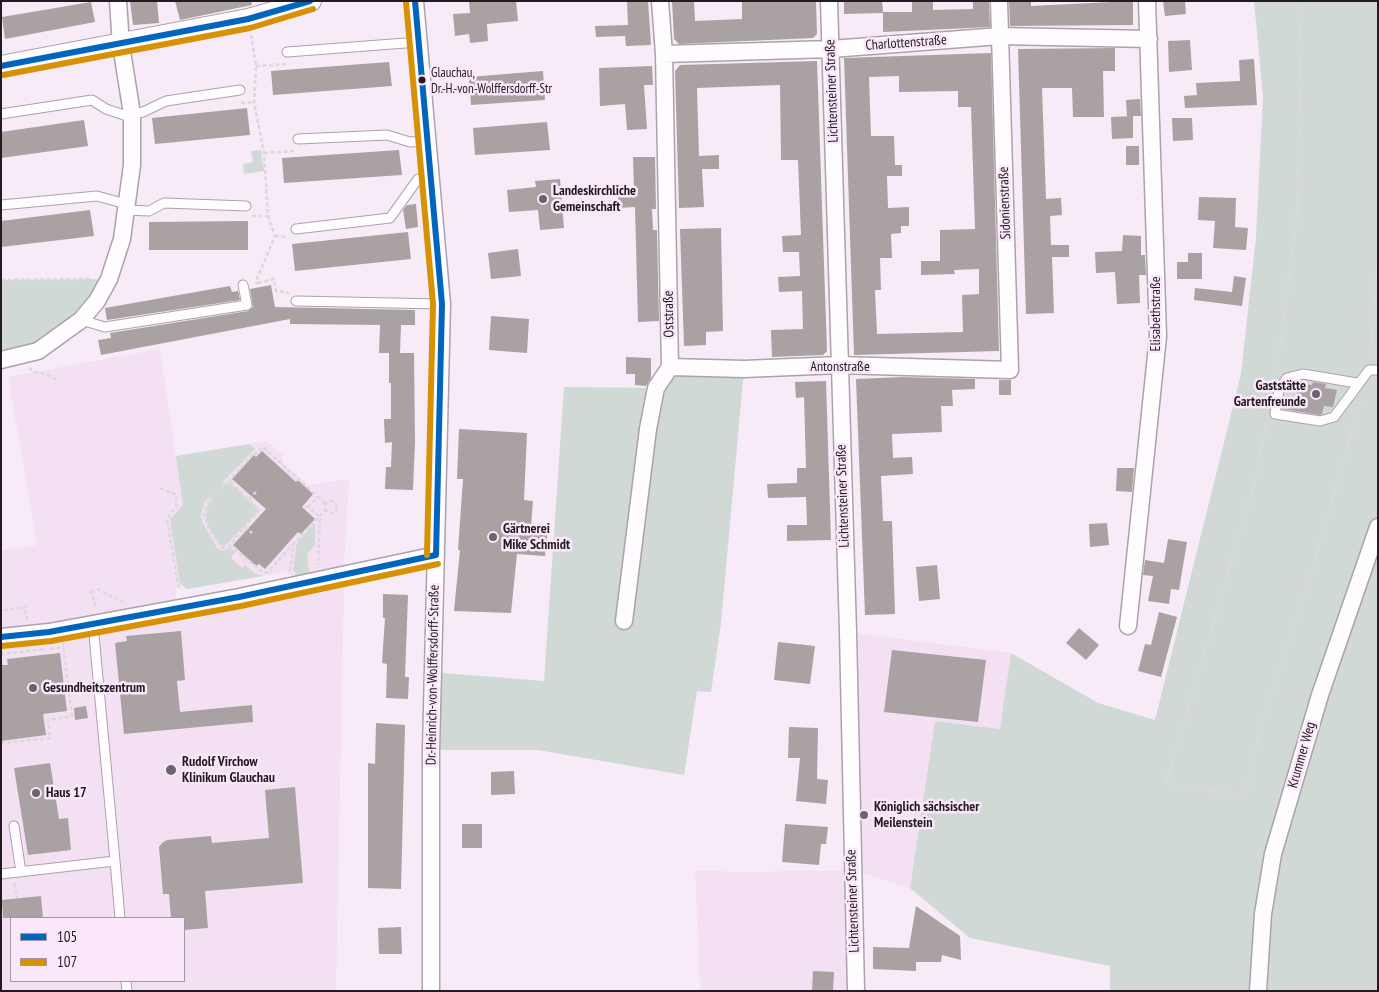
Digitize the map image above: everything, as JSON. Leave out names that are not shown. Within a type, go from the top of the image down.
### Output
[{"type":"street","points":[[1,360],[38,351],[81,320],[97,301],[109,279],[122,238],[132,165],[132,114],[121,45],[118,1]]},
{"type":"street","points":[[1,66],[121,45],[248,19],[311,1]]},
{"type":"street","name":"Dr.-Heinrich-von-Wolffersdorff-Straße","points":[[415,1],[442,304],[431,750],[431,991]]},
{"type":"street","name":"Oststraße","points":[[660,1],[664,54],[670,367]]},
{"type":"street","name":"Lichtensteiner Straße","points":[[829,1],[848,632],[856,991]]},
{"type":"street","name":"Sidonienstraße","points":[[999,1],[1010,370]]},
{"type":"street","name":"Elisabethstraße","points":[[1128,626],[1158,336],[1147,1]]},
{"type":"street","name":"Charlottenstraße","points":[[664,54],[831,49],[1000,36],[1149,39]]},
{"type":"street","name":"Antonstraße","points":[[670,367],[744,369],[839,366],[1010,370]]},
{"type":"street","points":[[624,621],[648,429],[656,388],[670,367]]},
{"type":"street","name":"Krummer Weg","points":[[1258,991],[1263,914],[1273,854],[1320,695],[1378,527]]},
{"type":"street","points":[[1,638],[145,615],[293,587],[436,555]]},
{"type":"lane","points":[[287,52],[419,42]]},
{"type":"lane","points":[[1,114],[92,100],[106,109],[124,115],[144,112],[166,101],[240,90]]},
{"type":"lane","points":[[298,140],[387,135],[410,142],[428,141]]},
{"type":"lane","points":[[296,229],[390,218],[418,179],[431,177]]},
{"type":"lane","points":[[1,205],[97,196],[126,207],[148,211],[164,203],[246,206]]},
{"type":"lane","points":[[81,320],[105,327],[247,305],[243,286]]},
{"type":"lane","points":[[296,301],[442,304]]},
{"type":"lane","points":[[1357,383],[1304,374],[1287,378],[1279,389],[1275,414],[1320,422],[1334,417],[1357,383],[1373,370]]},
{"type":"lane","points":[[93,624],[120,917]]},
{"type":"lane","points":[[14,826],[17,873]]},
{"type":"lane","points":[[1,874],[115,862]]},
{"type":"path","points":[[1276,374],[1297,214],[1301,51],[1299,1]]},
{"type":"path","points":[[253,44],[256,66],[254,102],[264,153],[268,216],[275,236],[257,278],[258,283]]},
{"type":"path","points":[[1373,370],[1378,256]]},
{"type":"path","points":[[1,280],[109,279]]},
{"type":"path","points":[[243,286],[274,280],[276,291],[293,294],[296,301]]},
{"type":"path","points":[[23,354],[28,366],[34,372],[46,374],[59,381]]},
{"type":"path","points":[[1267,420],[1254,485],[1166,783],[1245,796],[1260,729],[1304,598],[1361,398]]},
{"type":"path","points":[[228,482],[259,510],[246,527],[224,548],[219,546],[208,527],[204,514],[209,501],[254,452],[256,454],[263,447],[325,504],[325,510],[268,572],[264,574],[230,544]]},
{"type":"path","points":[[160,488],[176,495],[176,506],[167,519],[178,585],[181,590]]},
{"type":"path","points":[[249,499],[256,492]]},
{"type":"path","points":[[318,497],[307,507],[319,516]]},
{"type":"path","points":[[325,504],[334,502],[337,507],[331,514],[325,510]]},
{"type":"path","points":[[319,516],[317,571],[320,581]]},
{"type":"path","points":[[246,527],[252,533]]},
{"type":"path","points":[[293,587],[290,570],[294,543]]},
{"type":"path","points":[[97,589],[145,615]]},
{"type":"path","points":[[4,610],[25,607],[30,602]]},
{"type":"path","points":[[25,607],[29,634]]},
{"type":"path","points":[[1,743],[50,738],[48,720],[72,716],[62,629]]},
{"type":"path","points":[[1,662],[2,654],[64,647]]},
{"type":"path","points":[[16,898],[17,873]]},
{"type":"shaded area","points":[[1254,1],[1378,1],[1378,991],[1110,991],[1110,966],[970,938],[910,888],[935,721],[1000,729],[1011,653],[1098,703],[1155,720],[1241,374],[1256,237],[1263,96]]},
{"type":"shaded area","points":[[261,150],[264,171],[244,174],[243,164],[253,162],[251,151]]},
{"type":"shaded area","points":[[109,279],[97,301],[38,351],[1,360],[1,280]]},
{"type":"shaded area","name":"Rudolf Virchow Klinikum Glauchau","points":[[160,349],[176,456],[267,441],[283,455],[282,462],[308,485],[349,479],[344,565],[294,577],[287,572],[187,589],[180,584],[175,587],[179,622],[344,588],[336,991],[1,991],[1,550],[37,545],[8,377]]},
{"type":"shaded area","points":[[670,367],[744,369],[721,623],[711,692],[697,691],[684,775],[538,750],[440,750],[442,673],[544,681],[564,387],[656,388]]},
{"type":"shaded area","points":[[249,444],[255,449],[222,483],[224,485],[230,483],[258,508],[257,512],[224,547],[219,544],[206,521],[207,507],[211,500],[209,498],[204,503],[201,516],[217,548],[222,551],[230,548],[235,552],[231,558],[242,568],[245,565],[254,573],[263,576],[187,589],[180,584],[170,519],[183,505],[176,456]]},
{"type":"shaded area","points":[[315,523],[315,545],[307,554],[309,573],[299,576],[293,570],[297,542]]},
{"type":"shaded area","points":[[848,632],[1011,653],[1002,729],[935,721],[910,888],[852,870]]},
{"type":"shaded area","points":[[695,870],[739,872],[852,870],[856,991],[700,991]]},
{"type":"building","points":[[130,1],[157,1],[159,23],[133,25]]},
{"type":"building","points":[[175,1],[251,1],[252,5],[180,20]]},
{"type":"building","points":[[469,1],[516,1],[518,21],[487,24],[488,41],[470,43],[469,34],[455,36],[453,14],[470,13]]},
{"type":"building","points":[[627,1],[648,1],[651,45],[626,46],[625,36],[596,37],[595,26],[628,25]]},
{"type":"building","points":[[672,1],[694,1],[695,21],[742,19],[742,1],[816,1],[817,34],[813,38],[679,44],[674,39]]},
{"type":"building","points":[[844,1],[882,1],[883,12],[912,12],[912,1],[933,1],[933,10],[973,9],[973,1],[989,1],[990,27],[883,32],[883,13],[844,14]]},
{"type":"building","points":[[1009,1],[1031,1],[1031,6],[1133,1],[1133,25],[1010,26]]},
{"type":"building","points":[[1163,1],[1185,1],[1186,14],[1165,16]]},
{"type":"building","points":[[91,2],[95,22],[5,39],[2,17]]},
{"type":"building","points":[[1190,40],[1192,70],[1169,72],[1168,41]]},
{"type":"building","points":[[1115,48],[1115,71],[1103,71],[1104,117],[1073,117],[1072,88],[1042,88],[1046,199],[1061,198],[1062,215],[1050,216],[1051,245],[1069,245],[1069,257],[1052,257],[1054,313],[1026,314],[1018,49]]},
{"type":"building","points":[[991,53],[999,351],[854,355],[844,58]],"holes":[[[899,76],[899,92],[958,91],[958,107],[971,107],[975,229],[940,230],[940,261],[921,261],[921,275],[955,274],[954,270],[979,269],[979,294],[962,295],[963,332],[877,334],[875,290],[881,290],[880,258],[892,258],[891,234],[901,233],[901,226],[909,226],[909,207],[888,208],[887,176],[902,176],[902,165],[895,165],[894,136],[871,136],[869,77]]]},
{"type":"building","points":[[1254,59],[1257,105],[1185,108],[1184,96],[1197,95],[1196,83],[1240,81],[1239,60]]},
{"type":"building","points":[[817,61],[827,351],[823,355],[772,357],[771,330],[803,329],[802,291],[779,292],[778,277],[800,276],[799,252],[783,252],[782,236],[801,235],[798,160],[781,160],[780,85],[697,88],[699,156],[719,155],[719,169],[702,169],[704,207],[679,208],[675,71],[680,65]]},
{"type":"building","points":[[389,62],[392,86],[273,95],[271,71]]},
{"type":"building","points":[[652,66],[653,85],[644,85],[647,129],[627,130],[625,104],[600,106],[599,68]]},
{"type":"building","points":[[543,71],[545,100],[471,105],[469,77]]},
{"type":"building","points":[[1140,99],[1141,116],[1127,116],[1126,100]]},
{"type":"building","points":[[247,108],[250,135],[155,144],[152,118]]},
{"type":"building","points":[[1133,116],[1133,138],[1112,139],[1111,117]]},
{"type":"building","points":[[1172,118],[1192,118],[1193,140],[1173,141]]},
{"type":"building","points":[[84,120],[88,146],[1,158],[1,132]]},
{"type":"building","points":[[547,122],[550,150],[475,155],[473,128]]},
{"type":"building","points":[[1126,146],[1139,146],[1139,165],[1126,165]]},
{"type":"building","points":[[399,150],[402,175],[284,183],[282,158]]},
{"type":"building","points":[[633,157],[655,157],[656,209],[652,209],[653,230],[657,230],[659,321],[638,322],[635,207],[618,208],[618,191],[634,190]]},
{"type":"building","points":[[560,179],[564,228],[540,230],[538,210],[509,212],[507,190],[536,187],[535,181]]},
{"type":"building","points":[[1199,197],[1236,198],[1235,227],[1248,228],[1246,250],[1213,248],[1215,221],[1198,220]]},
{"type":"building","points":[[416,204],[418,227],[406,229],[403,210],[407,205]]},
{"type":"building","points":[[90,210],[94,236],[1,247],[1,221]]},
{"type":"building","points":[[248,221],[248,250],[149,250],[149,222]]},
{"type":"building","points":[[721,228],[723,331],[706,332],[706,345],[684,346],[680,229]]},
{"type":"building","points":[[408,232],[411,259],[295,271],[292,244]]},
{"type":"building","points":[[1123,235],[1141,236],[1141,255],[1145,255],[1146,275],[1139,275],[1140,303],[1117,304],[1115,272],[1096,273],[1095,252],[1122,251]]},
{"type":"building","points":[[518,249],[521,276],[491,279],[488,253]]},
{"type":"building","points":[[1188,253],[1202,253],[1202,279],[1177,279],[1177,262],[1188,262]]},
{"type":"building","points":[[1234,276],[1246,278],[1242,306],[1194,300],[1195,288],[1232,292]]},
{"type":"building","points":[[271,285],[275,307],[415,310],[415,325],[401,325],[400,353],[414,353],[415,442],[413,490],[385,489],[386,467],[391,467],[392,442],[385,443],[384,419],[391,419],[391,383],[389,383],[389,353],[379,353],[380,325],[290,324],[290,319],[101,355],[98,340],[111,338],[110,333],[248,311],[253,307],[250,289]]},
{"type":"building","points":[[230,286],[232,292],[238,291],[240,300],[107,320],[105,308]]},
{"type":"building","points":[[491,316],[529,319],[527,353],[489,350]]},
{"type":"building","points":[[626,357],[651,358],[651,378],[646,386],[635,385],[635,374],[626,374]]},
{"type":"building","points":[[902,377],[975,379],[975,389],[952,390],[953,406],[941,406],[942,432],[892,434],[893,458],[912,457],[913,474],[881,476],[883,521],[892,521],[895,614],[865,615],[856,379]]},
{"type":"building","points":[[999,380],[1011,380],[1011,395],[999,395]]},
{"type":"building","points":[[826,381],[831,540],[787,541],[787,525],[807,525],[806,497],[768,498],[767,484],[797,483],[797,468],[806,468],[804,397],[796,398],[795,382]]},
{"type":"building","name":"Gaststätte Gartenfreunde","points":[[1313,382],[1326,384],[1325,388],[1337,390],[1333,407],[1324,406],[1320,415],[1284,409],[1286,399],[1296,401],[1298,383],[1312,385]]},
{"type":"building","points":[[459,429],[527,433],[524,500],[533,501],[531,526],[548,527],[545,556],[517,554],[511,613],[454,611],[460,550],[458,550],[463,479],[457,479]]},
{"type":"building","points":[[262,451],[296,482],[298,480],[313,494],[302,507],[315,519],[301,534],[298,532],[265,569],[259,564],[256,566],[233,545],[266,509],[232,479],[254,455],[256,457]]},
{"type":"building","points":[[1117,468],[1134,468],[1132,492],[1116,491]]},
{"type":"building","points":[[1107,523],[1109,545],[1090,547],[1089,524]]},
{"type":"building","points":[[1168,539],[1187,542],[1179,590],[1171,589],[1169,604],[1148,601],[1153,576],[1143,575],[1145,560],[1164,563]]},
{"type":"building","points":[[937,565],[940,599],[919,601],[916,567]]},
{"type":"building","points":[[383,594],[408,595],[405,677],[409,677],[408,699],[386,698],[387,664],[382,663],[385,618],[383,618]]},
{"type":"building","points":[[1159,612],[1177,617],[1161,677],[1138,671],[1145,644],[1151,645]]},
{"type":"building","points":[[1079,628],[1099,645],[1086,660],[1066,643]]},
{"type":"building","points":[[181,631],[185,680],[177,681],[180,712],[252,705],[253,722],[124,734],[115,643],[127,641],[126,636]]},
{"type":"building","points":[[778,642],[815,646],[810,684],[774,680]]},
{"type":"building","points":[[892,650],[986,660],[978,722],[884,712]]},
{"type":"building","name":"Gesundheitszentrum","points":[[60,653],[67,711],[43,714],[46,735],[1,741],[1,665],[8,665],[7,659]]},
{"type":"building","points":[[86,706],[88,718],[75,720],[74,708]]},
{"type":"building","points":[[376,723],[405,725],[401,889],[368,888],[368,763],[375,764]]},
{"type":"building","points":[[789,727],[818,728],[817,779],[828,780],[826,804],[796,801],[800,758],[788,758]]},
{"type":"building","name":"Haus 17","points":[[50,763],[59,819],[68,818],[71,850],[28,855],[14,768]]},
{"type":"building","points":[[514,771],[515,794],[491,795],[491,772]]},
{"type":"building","points":[[295,787],[303,883],[205,891],[208,928],[185,930],[185,917],[171,917],[169,894],[163,894],[159,847],[167,840],[211,836],[212,843],[269,838],[265,790]]},
{"type":"building","points":[[462,824],[482,824],[482,848],[462,848]]},
{"type":"building","points":[[785,824],[828,827],[826,844],[821,844],[819,865],[782,862]]},
{"type":"building","points":[[41,896],[43,917],[3,918],[2,900]]},
{"type":"building","points":[[916,906],[960,936],[961,960],[942,955],[941,962],[916,962],[916,971],[873,969],[873,947],[909,948]]},
{"type":"building","points":[[401,927],[402,954],[379,954],[378,928]]},
{"type":"building","points":[[813,971],[834,972],[833,991],[812,991]]},
{"type":"transit line","name":"105","points":[[1,66],[248,19],[310,1]]},
{"type":"transit line","name":"105","points":[[1,637],[49,632],[239,597],[436,555],[442,304],[415,1]]},
{"type":"transit line","name":"107","points":[[406,2],[433,304],[427,555]]},
{"type":"transit line","name":"107","points":[[3,75],[250,28],[313,9]]},
{"type":"transit line","name":"107","points":[[2,646],[51,641],[241,606],[438,564]]},
{"type":"place","name":"Glauchau, Dr.-H.-von-Wolffersdorff-Str","points":[[422,80]]},
{"type":"place","name":"Landeskirchliche Gemeinschaft","points":[[543,199]]},
{"type":"place","name":"Gaststätte Gartenfreunde","points":[[1316,394]]},
{"type":"place","name":"Gärtnerei Mike Schmidt","points":[[493,537]]},
{"type":"place","name":"Gesundheitszentrum","points":[[33,688]]},
{"type":"place","name":"Rudolf Virchow Klinikum Glauchau","points":[[171,770]]},
{"type":"place","name":"Haus 17","points":[[36,793]]},
{"type":"place","name":"Königlich sächsischer Meilenstein","points":[[864,815]]}]
